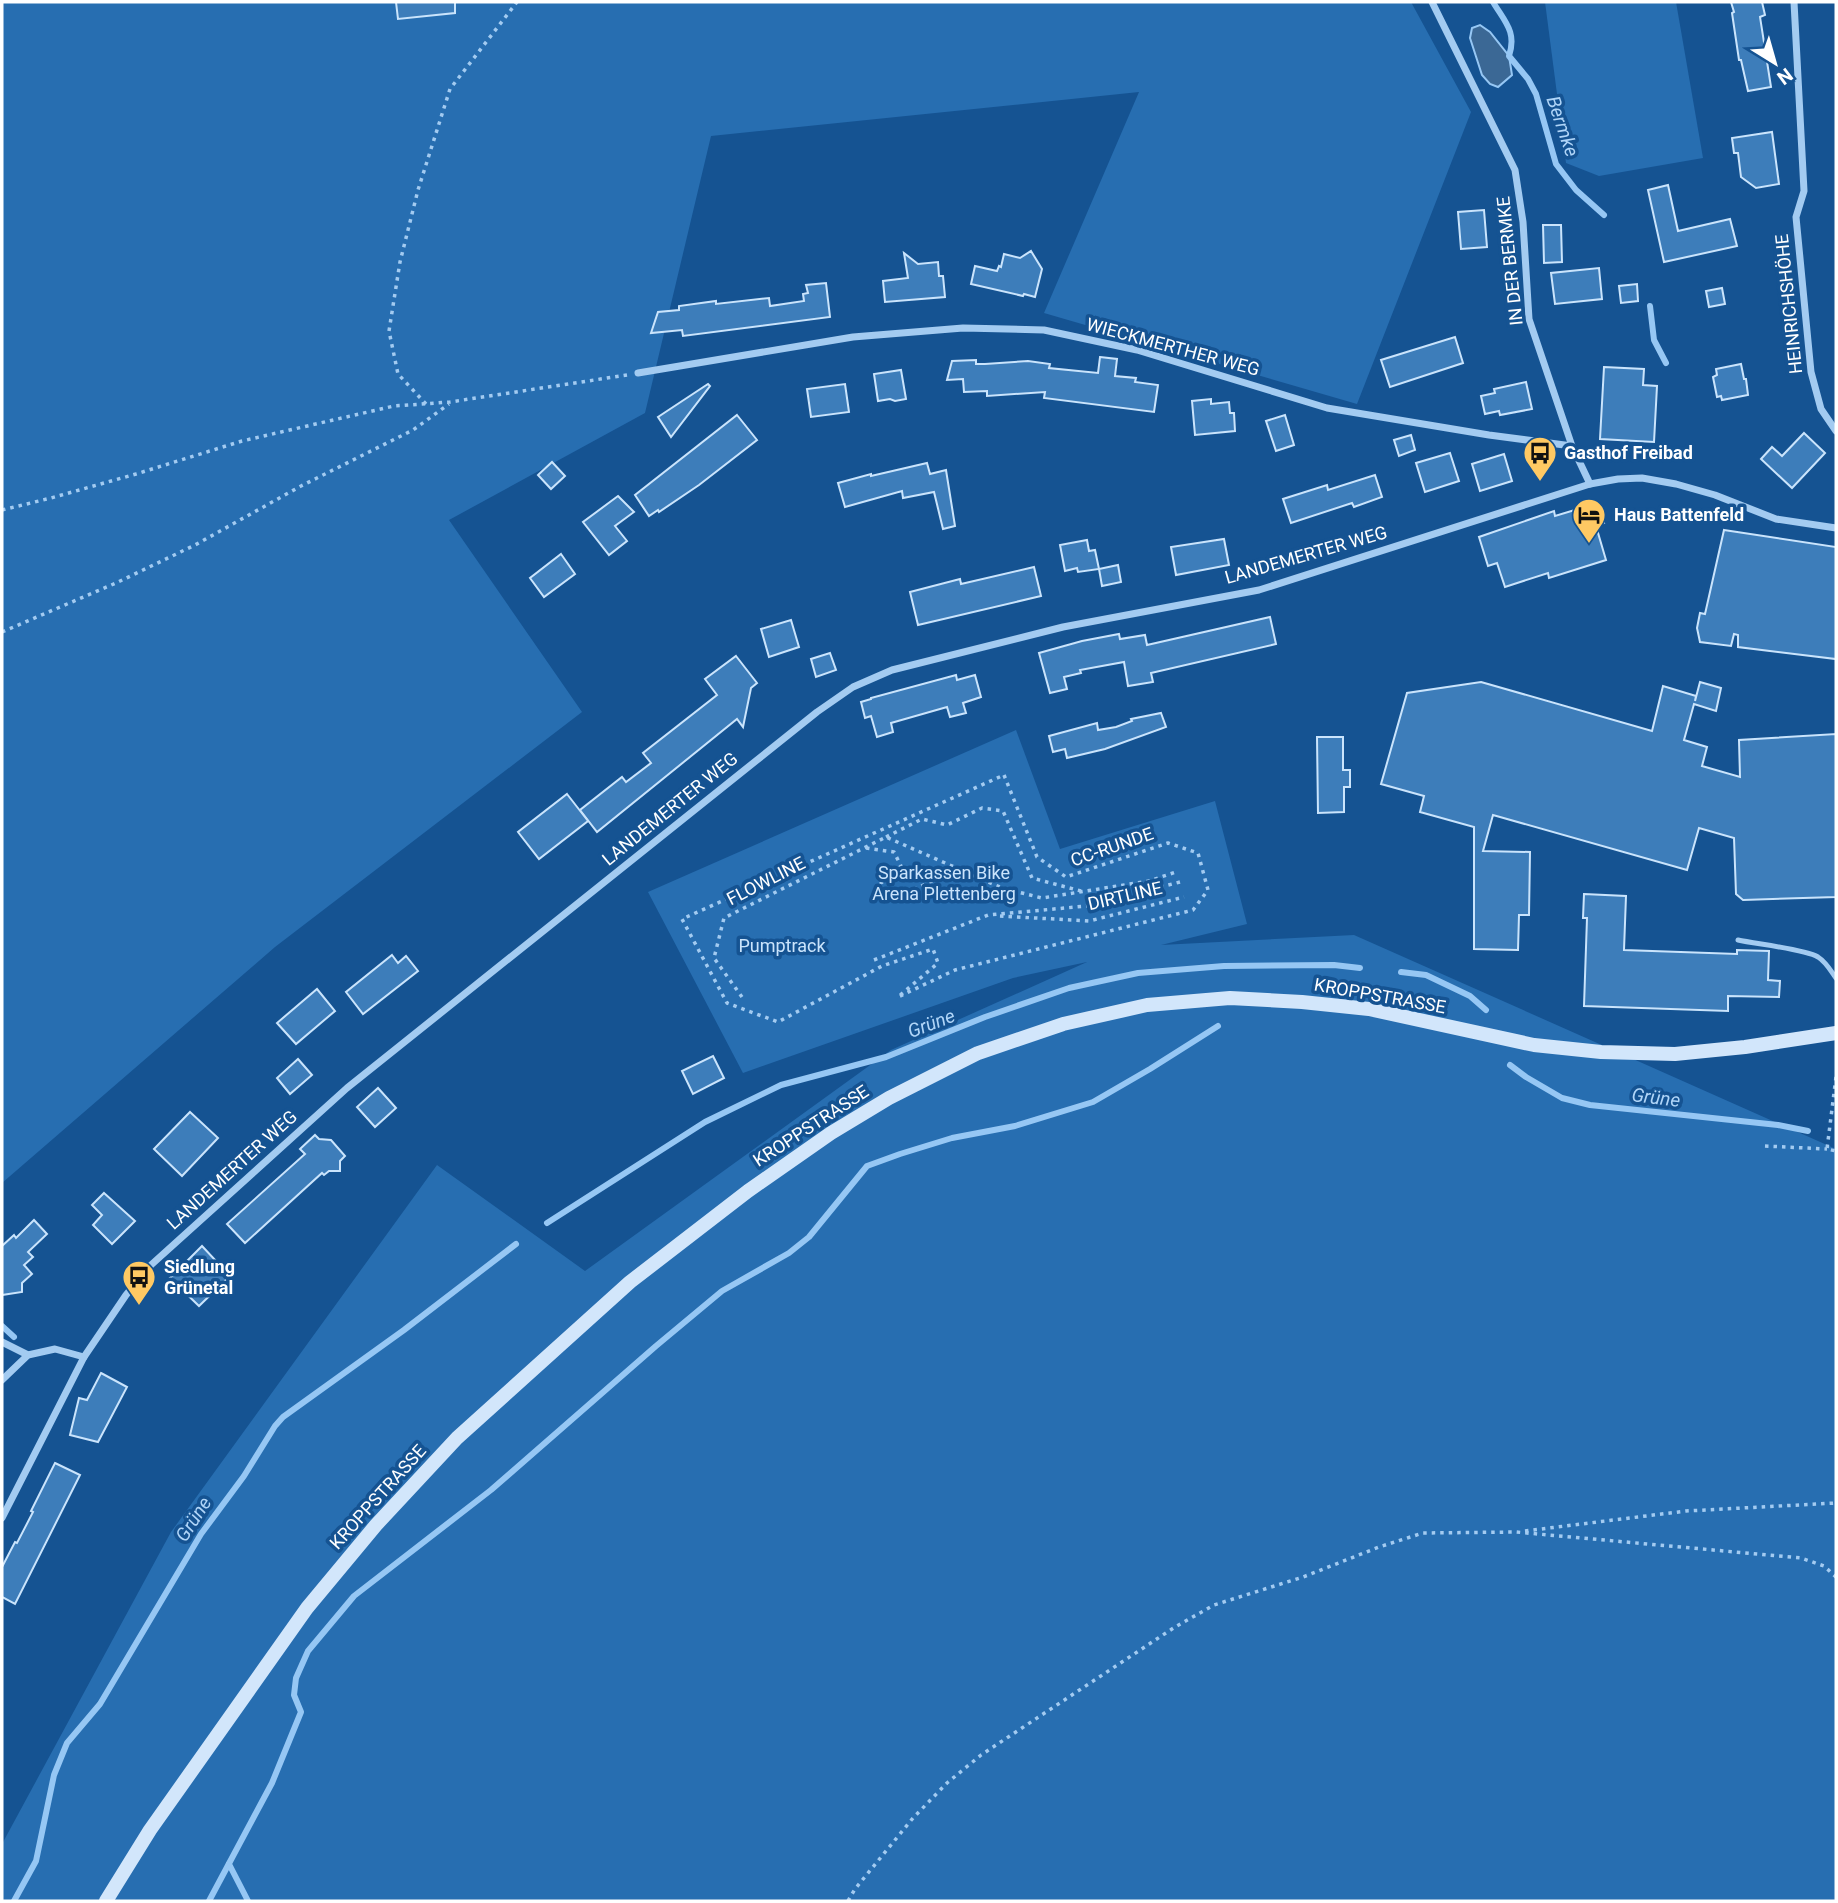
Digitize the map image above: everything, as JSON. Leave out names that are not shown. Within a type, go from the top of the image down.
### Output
[{"type":"street","name":"IN DER BERMKE","points":[[1432,2],[1515,170],[1523,222],[1529,319],[1572,446]]},
{"type":"street","name":"HEINRICHSHÖHE","points":[[1794,2],[1804,191],[1796,218],[1797,230],[1811,372],[1821,409],[1836,430]]},
{"type":"street","name":"WIECKMERTHER WEG","points":[[638,373],[853,337],[963,328],[1044,330],[1137,350],[1327,408],[1572,446]]},
{"type":"street","points":[[1572,446],[1590,484]]},
{"type":"street","name":"LANDEMERTER WEG","points":[[2,1518],[84,1357],[126,1295],[151,1265],[346,1088],[817,712],[853,687],[892,670],[1063,627],[1259,590],[1590,484],[1642,478],[1665,482],[1715,495],[1776,519],[1836,528]]},
{"type":"street","name":"KROPPSTRASSE","points":[[106,1901],[150,1830],[307,1608],[376,1525],[457,1438],[630,1282],[748,1191],[842,1126],[978,1053],[1063,1024],[1147,1005],[1230,998],[1369,1009],[1534,1045],[1601,1052],[1675,1054],[1745,1047],[1836,1033]]},
{"type":"street","points":[[2,1342],[28,1355]]},
{"type":"street","points":[[2,1380],[28,1355],[55,1349],[84,1357]]},
{"type":"lane","points":[[1738,940],[1817,956],[1836,978]]},
{"type":"path","points":[[426,404],[398,374],[389,331],[400,262],[418,190],[450,89],[517,2]]},
{"type":"path","points":[[2,510],[136,474],[242,440],[394,405],[450,402],[638,373]]},
{"type":"path","points":[[2,632],[116,583],[195,545],[301,486],[413,430],[450,402]]},
{"type":"path","name":"CC-RUNDE","points":[[1004,775],[1037,858],[1066,877],[1167,843],[1198,853],[1208,890],[1194,910],[955,970],[898,997],[938,963],[933,949],[883,966],[778,1022],[727,1003],[682,919],[1004,775]]},
{"type":"path","name":"FLOWLINE","points":[[742,997],[713,958],[724,918],[922,819],[947,825],[982,808],[1003,811],[1032,878],[1083,891]]},
{"type":"path","name":"FLOWLINE","points":[[886,837],[1002,888],[1042,898],[1149,881],[1176,872]]},
{"type":"path","points":[[864,847],[894,852],[901,866],[881,883],[888,902],[936,879],[969,873]]},
{"type":"path","name":"DIRTLINE","points":[[874,960],[988,915],[1087,906],[1180,882]]},
{"type":"path","name":"DIRTLINE","points":[[988,915],[1089,920],[1184,897]]},
{"type":"path","points":[[1827,1149],[1836,1077]]},
{"type":"path","points":[[1765,1146],[1836,1151]]},
{"type":"path","points":[[1516,1532],[1686,1511],[1836,1503]]},
{"type":"path","points":[[848,1901],[913,1818],[947,1783],[981,1755],[1175,1627],[1214,1605],[1303,1577],[1379,1547],[1423,1533],[1516,1532],[1801,1558],[1824,1566],[1836,1577]]},
{"type":"green space","points":[[2,2],[1411,2],[1471,112],[1357,404],[1044,313],[1139,92],[711,136],[645,413],[449,520],[582,712],[275,947],[2,1183]]},
{"type":"green space","points":[[1545,2],[1676,2],[1703,158],[1599,176],[1566,163]]},
{"type":"green space","points":[[1016,730],[1060,849],[1215,801],[1247,924],[1161,945],[1354,935],[1836,1149],[1836,1901],[2,1901],[2,1844],[171,1532],[437,1165],[585,1271],[891,1050],[1087,962],[1013,978],[743,1073],[648,892]]},
{"type":"shaded area","points":[[1480,25],[1490,32],[1509,56],[1512,75],[1498,87],[1490,84],[1482,75],[1470,38],[1472,28]]},
{"type":"building","points":[[396,2],[455,2],[455,13],[398,19]]},
{"type":"building","points":[[1731,2],[1762,2],[1765,15],[1760,17],[1771,87],[1748,91],[1739,60]]},
{"type":"building","points":[[1772,132],[1779,184],[1756,188],[1741,177],[1738,153],[1734,153],[1732,138]]},
{"type":"building","points":[[1668,185],[1678,231],[1730,219],[1737,246],[1664,262],[1648,190]]},
{"type":"building","points":[[1484,210],[1487,247],[1461,249],[1458,212]]},
{"type":"building","points":[[1543,225],[1561,225],[1562,262],[1544,263]]},
{"type":"building","points":[[1031,251],[1042,269],[1035,297],[971,284],[975,266],[997,271],[999,266],[1001,267],[1004,254],[1020,258]]},
{"type":"building","points":[[904,253],[918,264],[938,262],[939,276],[943,276],[945,297],[885,302],[883,281],[908,278]]},
{"type":"building","points":[[1599,268],[1602,299],[1555,304],[1551,273]]},
{"type":"building","points":[[826,283],[830,317],[683,336],[682,330],[651,333],[658,312],[679,310],[679,306],[769,298],[770,306],[804,301],[803,294],[808,293],[806,285]]},
{"type":"building","points":[[1637,284],[1638,301],[1621,303],[1619,286]]},
{"type":"building","points":[[1722,288],[1725,304],[1709,307],[1706,291]]},
{"type":"building","points":[[1455,337],[1463,363],[1390,387],[1381,360]]},
{"type":"building","points":[[1100,357],[1117,359],[1115,376],[1136,378],[1135,382],[1158,385],[1154,412],[1044,398],[1045,392],[987,396],[987,391],[964,392],[963,379],[947,380],[952,361],[976,360],[976,364],[985,364],[1028,361],[1050,364],[1049,368],[1098,373]]},
{"type":"building","points":[[1741,364],[1748,395],[1722,400],[1721,396],[1717,397],[1713,377],[1717,375],[1716,369]]},
{"type":"building","points":[[1604,367],[1644,369],[1643,385],[1657,386],[1654,442],[1600,439]]},
{"type":"building","points":[[901,370],[906,399],[878,401],[874,374]]},
{"type":"building","points":[[1526,382],[1532,409],[1500,415],[1499,411],[1485,414],[1481,396],[1495,393],[1494,389]]},
{"type":"building","points":[[708,384],[710,386],[671,437],[658,417]]},
{"type":"building","points":[[845,384],[849,412],[811,417],[807,389]]},
{"type":"building","points":[[1211,399],[1211,404],[1229,402],[1230,413],[1234,413],[1235,431],[1195,435],[1192,401]]},
{"type":"building","points":[[737,415],[757,440],[699,485],[649,516],[635,495]]},
{"type":"building","points":[[1285,415],[1294,445],[1276,451],[1266,421]]},
{"type":"building","points":[[1804,433],[1825,453],[1792,488],[1761,459],[1772,447],[1782,456]]},
{"type":"building","points":[[1411,435],[1415,450],[1399,456],[1394,440]]},
{"type":"building","points":[[1450,453],[1459,481],[1425,492],[1416,463]]},
{"type":"building","points":[[1504,454],[1512,481],[1480,491],[1472,464]]},
{"type":"building","points":[[552,462],[565,476],[551,489],[538,475]]},
{"type":"building","points":[[927,463],[930,474],[946,470],[955,526],[943,529],[934,492],[903,498],[902,491],[845,507],[838,483]]},
{"type":"building","points":[[1375,475],[1382,497],[1354,507],[1352,503],[1291,523],[1283,499],[1327,485],[1328,490]]},
{"type":"building","points":[[618,496],[634,512],[615,526],[627,541],[609,555],[583,522]]},
{"type":"building","points":[[1599,507],[1604,523],[1596,526],[1606,560],[1549,578],[1548,573],[1505,587],[1497,563],[1488,566],[1479,537],[1554,511],[1555,516],[1578,509],[1584,512]]},
{"type":"building","points":[[1724,530],[1836,547],[1836,659],[1738,647],[1738,635],[1734,634],[1731,646],[1700,642],[1697,628],[1700,613],[1705,614]]},
{"type":"building","points":[[1224,539],[1229,565],[1176,575],[1171,547]]},
{"type":"building","points":[[1087,540],[1089,551],[1095,550],[1099,569],[1078,572],[1077,568],[1065,571],[1060,545]]},
{"type":"building","points":[[561,554],[575,574],[544,597],[530,578]]},
{"type":"building","points":[[1118,565],[1121,582],[1102,586],[1099,569]]},
{"type":"building","points":[[1034,567],[1041,596],[918,625],[910,592],[960,579],[961,584]]},
{"type":"building","points":[[1270,617],[1276,644],[1151,673],[1153,682],[1128,686],[1124,662],[1080,670],[1081,673],[1064,677],[1067,689],[1050,693],[1039,653],[1119,634],[1120,639],[1145,635],[1147,645]]},
{"type":"building","points":[[791,620],[799,647],[769,657],[761,629]]},
{"type":"building","points":[[830,653],[836,670],[816,677],[811,659]]},
{"type":"building","points":[[736,656],[757,683],[751,688],[743,727],[737,719],[597,832],[580,810],[622,777],[626,782],[651,763],[643,753],[717,695],[705,679]]},
{"type":"building","points":[[956,675],[957,680],[975,675],[981,697],[963,703],[966,713],[950,717],[947,707],[891,723],[893,732],[877,737],[871,716],[865,718],[861,702]]},
{"type":"building","points":[[1481,682],[1652,731],[1663,686],[1696,696],[1695,701],[1700,682],[1721,688],[1716,711],[1694,704],[1684,740],[1707,747],[1702,766],[1740,777],[1739,740],[1836,734],[1836,897],[1743,900],[1736,894],[1734,838],[1699,828],[1687,870],[1493,815],[1483,851],[1530,852],[1529,915],[1519,915],[1518,950],[1474,949],[1474,827],[1420,812],[1424,796],[1381,784],[1407,693]]},
{"type":"building","points":[[1161,713],[1166,727],[1105,749],[1067,758],[1065,749],[1053,752],[1049,736],[1097,723],[1098,730],[1116,727],[1132,721],[1131,719]]},
{"type":"building","points":[[1317,737],[1343,737],[1343,770],[1350,770],[1350,787],[1344,787],[1344,812],[1318,813]]},
{"type":"building","points":[[567,794],[588,821],[539,859],[518,832]]},
{"type":"building","points":[[1584,894],[1626,896],[1624,950],[1737,954],[1737,950],[1769,951],[1768,980],[1780,981],[1779,997],[1728,996],[1728,1011],[1584,1006],[1587,918],[1583,918]]},
{"type":"building","points":[[392,955],[398,963],[406,956],[418,971],[363,1014],[346,992]]},
{"type":"building","points":[[317,989],[335,1011],[296,1044],[277,1023]]},
{"type":"building","points":[[713,1056],[724,1078],[693,1094],[682,1071]]},
{"type":"building","points":[[298,1059],[312,1075],[290,1094],[277,1078]]},
{"type":"building","points":[[378,1088],[396,1108],[375,1127],[357,1107]]},
{"type":"building","points":[[190,1112],[218,1138],[182,1176],[154,1149]]},
{"type":"building","points":[[315,1135],[319,1139],[331,1140],[345,1156],[340,1161],[340,1171],[329,1171],[324,1175],[322,1173],[245,1243],[227,1224],[305,1154],[300,1149]]},
{"type":"building","points":[[104,1193],[135,1221],[112,1244],[93,1225],[102,1215],[92,1205]]},
{"type":"building","points":[[34,1220],[47,1234],[28,1252],[33,1257],[24,1265],[32,1274],[22,1283],[22,1292],[2,1295],[2,1246],[14,1235],[16,1238]]},
{"type":"building","points":[[202,1246],[230,1276],[199,1306],[170,1278]]},
{"type":"building","points":[[101,1373],[127,1387],[98,1442],[70,1435],[79,1398],[87,1400]]},
{"type":"building","points":[[55,1463],[80,1475],[15,1604],[2,1597],[2,1567],[33,1512],[31,1511]]},
{"type":"waterway","name":"Bermke","points":[[1493,2],[1511,34],[1509,56],[1528,79],[1536,94],[1556,164],[1576,190],[1604,215]]},
{"type":"waterway","name":"Bermke","points":[[1650,306],[1654,340],[1666,363]]},
{"type":"waterway","name":"Grüne","points":[[547,1223],[705,1122],[781,1085],[886,1057],[985,1017],[1069,988],[1138,973],[1224,966],[1334,965],[1360,968]]},
{"type":"waterway","name":"Grüne","points":[[1401,972],[1426,975],[1470,996],[1486,1010]]},
{"type":"waterway","points":[[209,1901],[272,1783],[301,1712],[294,1695],[296,1678],[308,1651],[354,1596],[491,1490],[722,1291],[789,1253],[809,1237],[867,1166],[952,1138],[1015,1126],[1093,1102],[1218,1026]]},
{"type":"waterway","name":"Grüne","points":[[1510,1065],[1562,1098],[1590,1105],[1778,1125],[1808,1131]]},
{"type":"waterway","name":"Grüne","points":[[14,1901],[36,1861],[54,1775],[67,1743],[100,1704],[201,1534],[244,1476],[275,1426],[283,1417],[404,1330],[516,1244]]},
{"type":"waterway","points":[[2,1326],[14,1337]]},
{"type":"waterway","points":[[229,1864],[248,1901]]},
{"type":"place","name":"Gasthof Freibad","points":[[1540,483]]},
{"type":"place","name":"Haus Battenfeld","points":[[1589,545]]},
{"type":"place","name":"Siedlung Grünetal","points":[[139,1307]]},
{"type":"park label","name":"Sparkassen Bike Arena Plettenberg","points":[[944,883]]},
{"type":"park label","name":"Pumptrack","points":[[782,946]]}]
